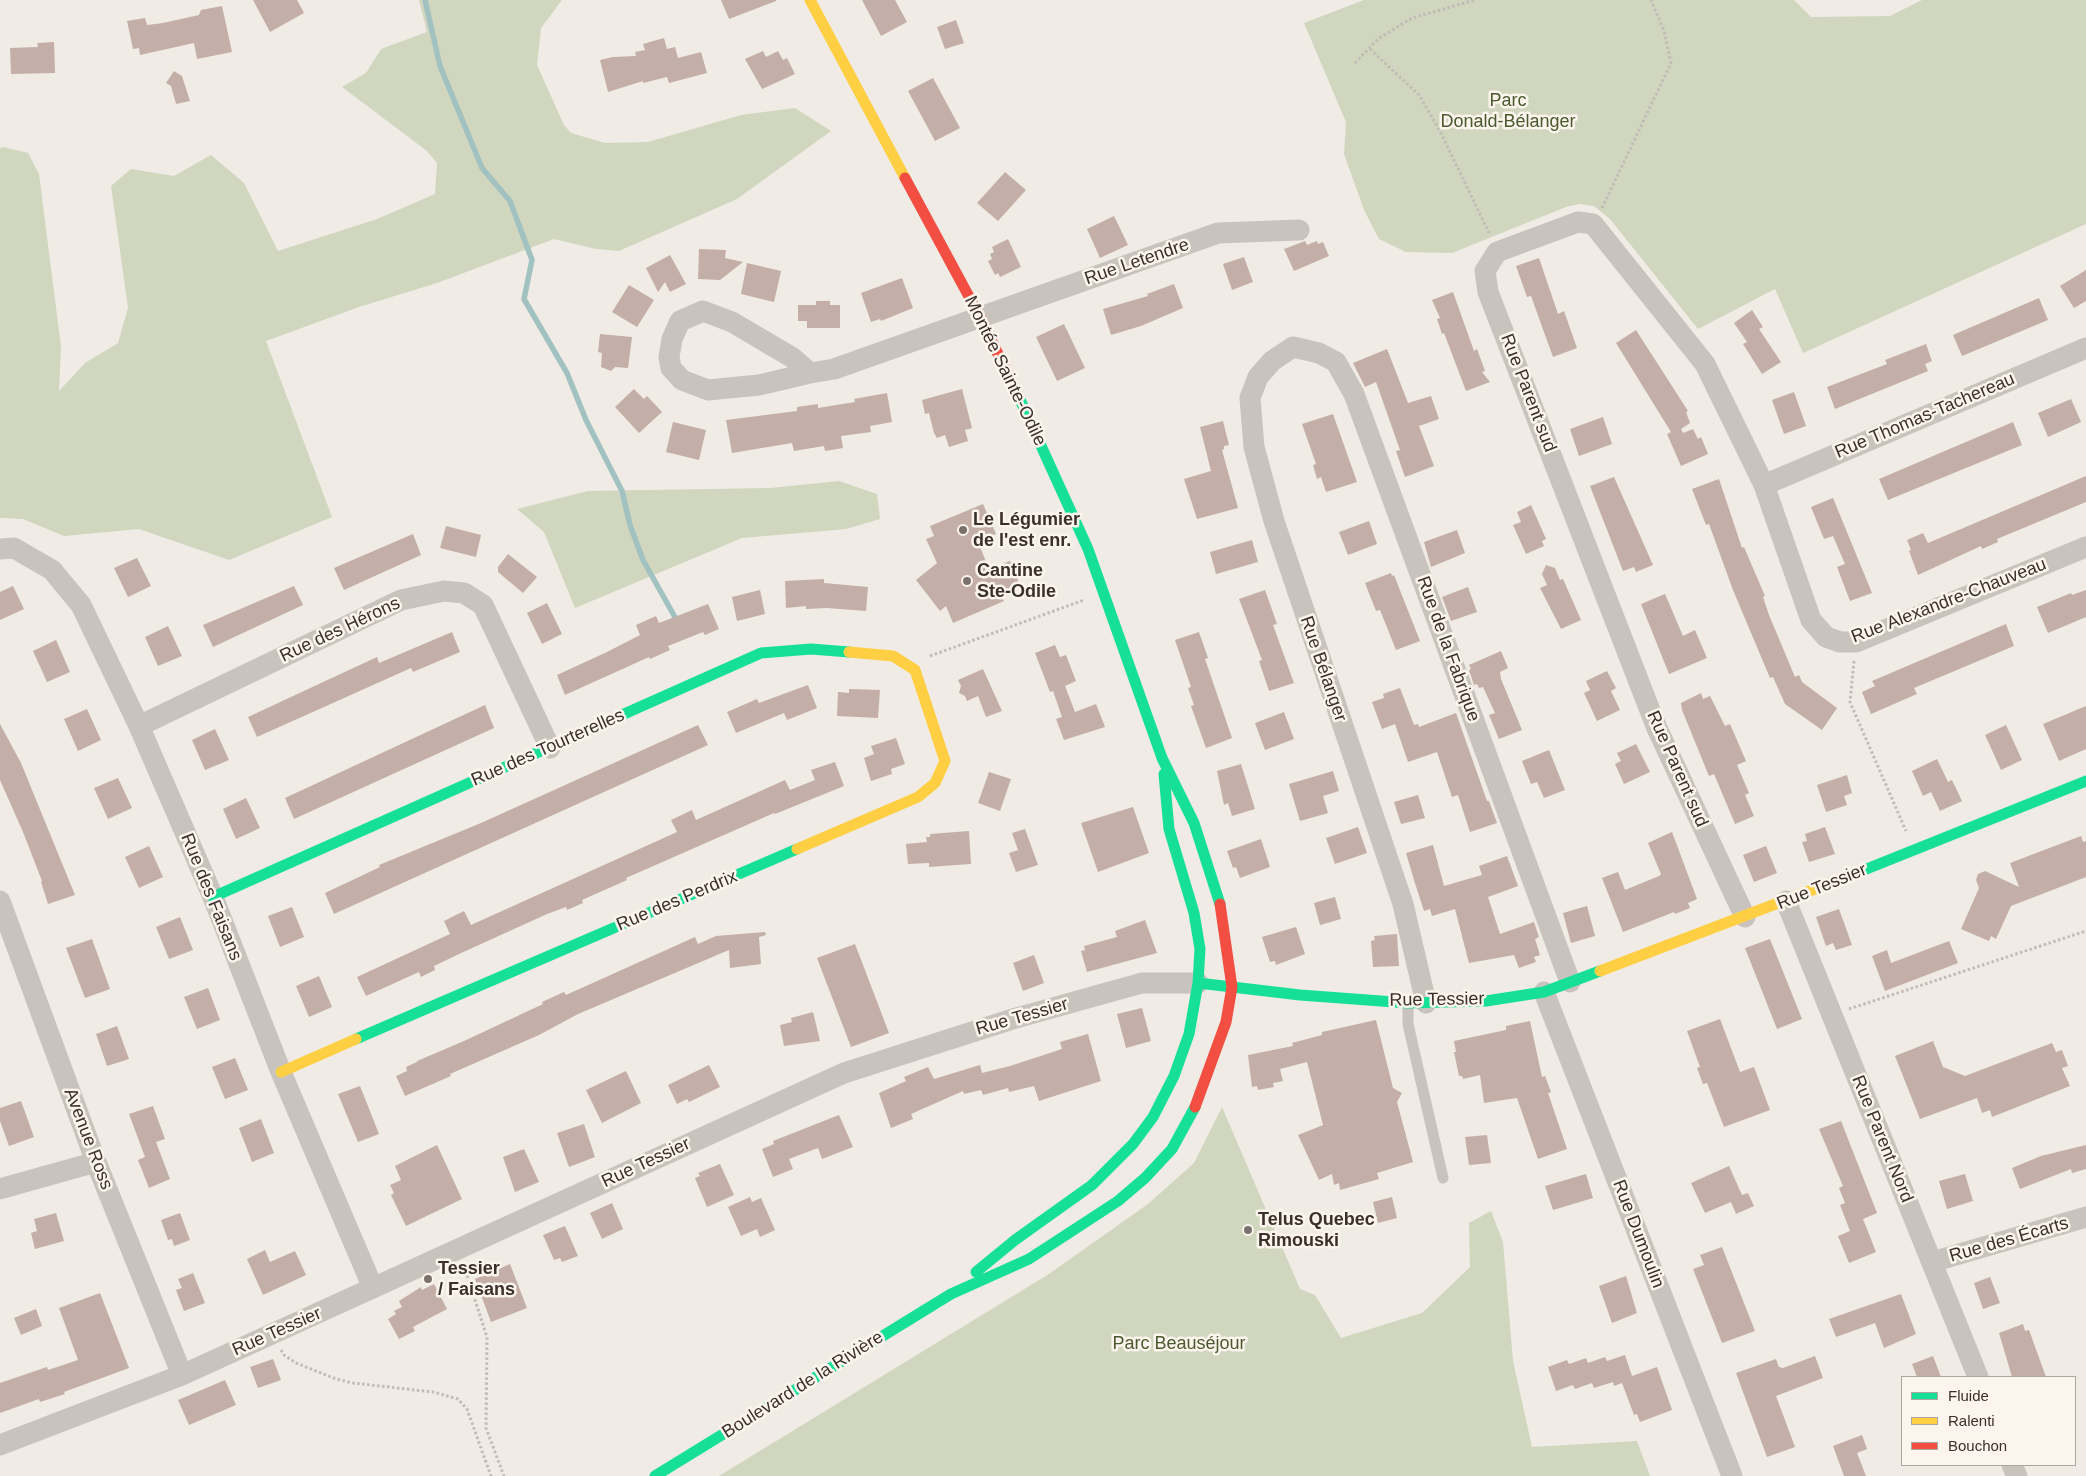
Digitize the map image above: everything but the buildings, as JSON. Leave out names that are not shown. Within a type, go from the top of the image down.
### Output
[{"type":"street","name":"Montée Sainte-Odile","points":[[810,0],[980,317],[1037,434],[1088,549],[1162,758],[1194,823],[1219,897],[1232,987]]},
{"type":"street","points":[[1497,252],[1578,222],[1593,224],[1705,364],[1764,485]]},
{"type":"street","name":"Rue Letendre","points":[[810,373],[793,358],[732,322],[703,312],[680,322],[672,339],[669,357],[671,368],[682,380],[708,390],[759,385],[834,369],[1218,234],[1299,230]]},
{"type":"street","name":"Rue Parent sud","points":[[1497,252],[1485,271],[1488,292],[1656,726],[1745,917]]},
{"type":"street","name":"Rue de la Fabrique","points":[[1293,347],[1319,353],[1336,362],[1354,394],[1570,982]]},
{"type":"street","name":"Rue Bélanger","points":[[1293,347],[1267,366],[1258,377],[1250,398],[1254,447],[1274,522],[1402,904],[1417,1003]]},
{"type":"street","name":"Rue Thomas-Tachereau","points":[[1764,485],[2086,348]]},
{"type":"street","name":"Rue Alexandre-Chauveau","points":[[1764,485],[1811,620],[1826,637],[1840,642],[1856,642],[2086,547]]},
{"type":"street","name":"Rue des Faisans","points":[[0,548],[14,548],[52,570],[81,604],[139,726],[213,897],[281,1072],[373,1288]]},
{"type":"street","name":"Rue des Hérons","points":[[139,726],[401,600],[444,591],[464,593],[483,605],[550,748]]},
{"type":"street","name":"Rue des Tourterelles","points":[[213,897],[760,653],[811,648],[893,656]]},
{"type":"street","name":"Rue des Perdrix","points":[[281,1072],[918,797],[935,784],[945,761],[915,670],[893,656]]},
{"type":"street","name":"Montée Sainte-Odile","points":[[1162,758],[1170,829],[1194,912],[1200,949],[1198,983]]},
{"type":"street","name":"Rue Tessier","points":[[0,1445],[182,1375],[844,1072],[1016,1018],[1142,983],[1198,983],[1417,1003],[1486,1000],[1544,992],[1745,917],[2086,781]]},
{"type":"street","name":"Avenue Ross","points":[[0,901],[96,1162],[182,1375]]},
{"type":"street","name":"Rue Parent Nord","points":[[1786,901],[1978,1376]]},
{"type":"street","name":"Boulevard de la Rivière","points":[[950,1294],[1015,1240],[1092,1185],[1132,1144],[1153,1117],[1174,1076],[1189,1034],[1198,983]]},
{"type":"street","name":"Boulevard de la Rivière","points":[[656,1476],[950,1294],[1029,1259],[1118,1201],[1145,1178],[1172,1149],[1192,1114],[1226,1022],[1232,987]]},
{"type":"street","name":"Rue Dumoulin","points":[[1544,992],[1732,1476]]},
{"type":"street","points":[[0,1189],[96,1162]]},
{"type":"street","name":"Rue des Écarts","points":[[1932,1262],[2086,1217]]},
{"type":"lane","points":[[1417,1003],[1408,1024],[1443,1178]]},
{"type":"path","points":[[1355,63],[1394,28],[1412,18],[1475,0]]},
{"type":"path","points":[[1607,198],[1671,62],[1664,31],[1651,0]]},
{"type":"path","points":[[1370,49],[1419,95],[1440,131],[1497,252]]},
{"type":"path","points":[[907,665],[1104,593]]},
{"type":"path","points":[[1856,642],[1850,702],[1914,850]]},
{"type":"path","points":[[1832,1015],[2086,931]]},
{"type":"path","points":[[458,1249],[487,1336],[486,1428],[504,1476]]},
{"type":"path","points":[[272,1334],[284,1355],[315,1372],[353,1383],[412,1388],[458,1399],[467,1409],[491,1476]]},
{"type":"green space","points":[[419,0],[562,0],[541,28],[537,65],[564,125],[571,133],[605,143],[648,142],[741,115],[795,108],[831,131],[737,199],[619,251],[596,249],[554,239],[437,283],[359,307],[266,341],[332,517],[229,560],[139,529],[64,536],[23,519],[0,518],[0,148],[3,147],[28,153],[39,174],[61,347],[59,391],[85,363],[118,343],[128,308],[111,186],[131,169],[174,176],[211,155],[244,183],[278,251],[377,219],[435,194],[437,163],[427,151],[342,87],[366,73],[381,49],[427,32]]},
{"type":"green space","name":"Parc Donald-Bélanger","points":[[1364,0],[1794,0],[1811,17],[1890,16],[1922,0],[2086,0],[2086,224],[1803,353],[1775,289],[1698,329],[1610,219],[1594,206],[1579,204],[1566,207],[1452,253],[1406,252],[1379,239],[1364,210],[1344,154],[1346,122],[1304,23]]},
{"type":"green space","points":[[839,481],[877,494],[880,519],[846,529],[742,538],[575,608],[544,532],[517,509],[588,491],[770,488]]},
{"type":"green space","name":"Parc Beauséjour","points":[[1222,1107],[1300,1289],[1315,1295],[1341,1338],[1422,1313],[1470,1267],[1469,1223],[1491,1211],[1503,1242],[1513,1361],[1532,1447],[1637,1441],[1650,1476],[719,1476],[1049,1274],[1148,1204],[1194,1163]]},
{"type":"waterway","points":[[425,0],[440,66],[482,168],[510,201],[532,260],[524,299],[567,373],[586,420],[622,491],[630,525],[643,560],[676,619]]},
{"type":"traffic: fast","points":[[1017,393],[1088,549],[1162,758],[1194,823],[1220,904]]},
{"type":"traffic: fast","points":[[213,897],[761,653],[811,649],[849,652]]},
{"type":"traffic: fast","points":[[976,1272],[1015,1240],[1092,1185],[1133,1144],[1153,1117],[1174,1076],[1189,1034],[1198,983],[1200,949],[1194,913],[1169,829],[1164,774]]},
{"type":"traffic: fast","points":[[1854,874],[2086,781]]},
{"type":"traffic: fast","points":[[356,1039],[797,849]]},
{"type":"traffic: fast","points":[[1198,983],[1300,995],[1408,1003],[1486,1001],[1544,992],[1600,971]]},
{"type":"traffic: fast","points":[[655,1476],[951,1294],[1029,1259],[1118,1201],[1145,1178],[1172,1149],[1195,1107]]},
{"type":"traffic: slow","points":[[810,0],[905,178]]},
{"type":"traffic: slow","points":[[797,849],[918,797],[935,783],[945,761],[915,670],[893,656],[849,652]]},
{"type":"traffic: slow","points":[[1600,971],[1854,874]]},
{"type":"traffic: slow","points":[[281,1072],[356,1039]]},
{"type":"traffic: jam","points":[[905,178],[980,317],[1017,393]]},
{"type":"traffic: jam","points":[[1195,1107],[1226,1022],[1232,987],[1220,904]]},
{"type":"place","name":"Le Légumier de l'est enr.","points":[[963,530]]},
{"type":"place","name":"Cantine Ste-Odile","points":[[967,581]]},
{"type":"place","name":"Telus Quebec Rimouski","points":[[1248,1230]]},
{"type":"place","name":"Tessier / Faisans","points":[[428,1279]]}]
